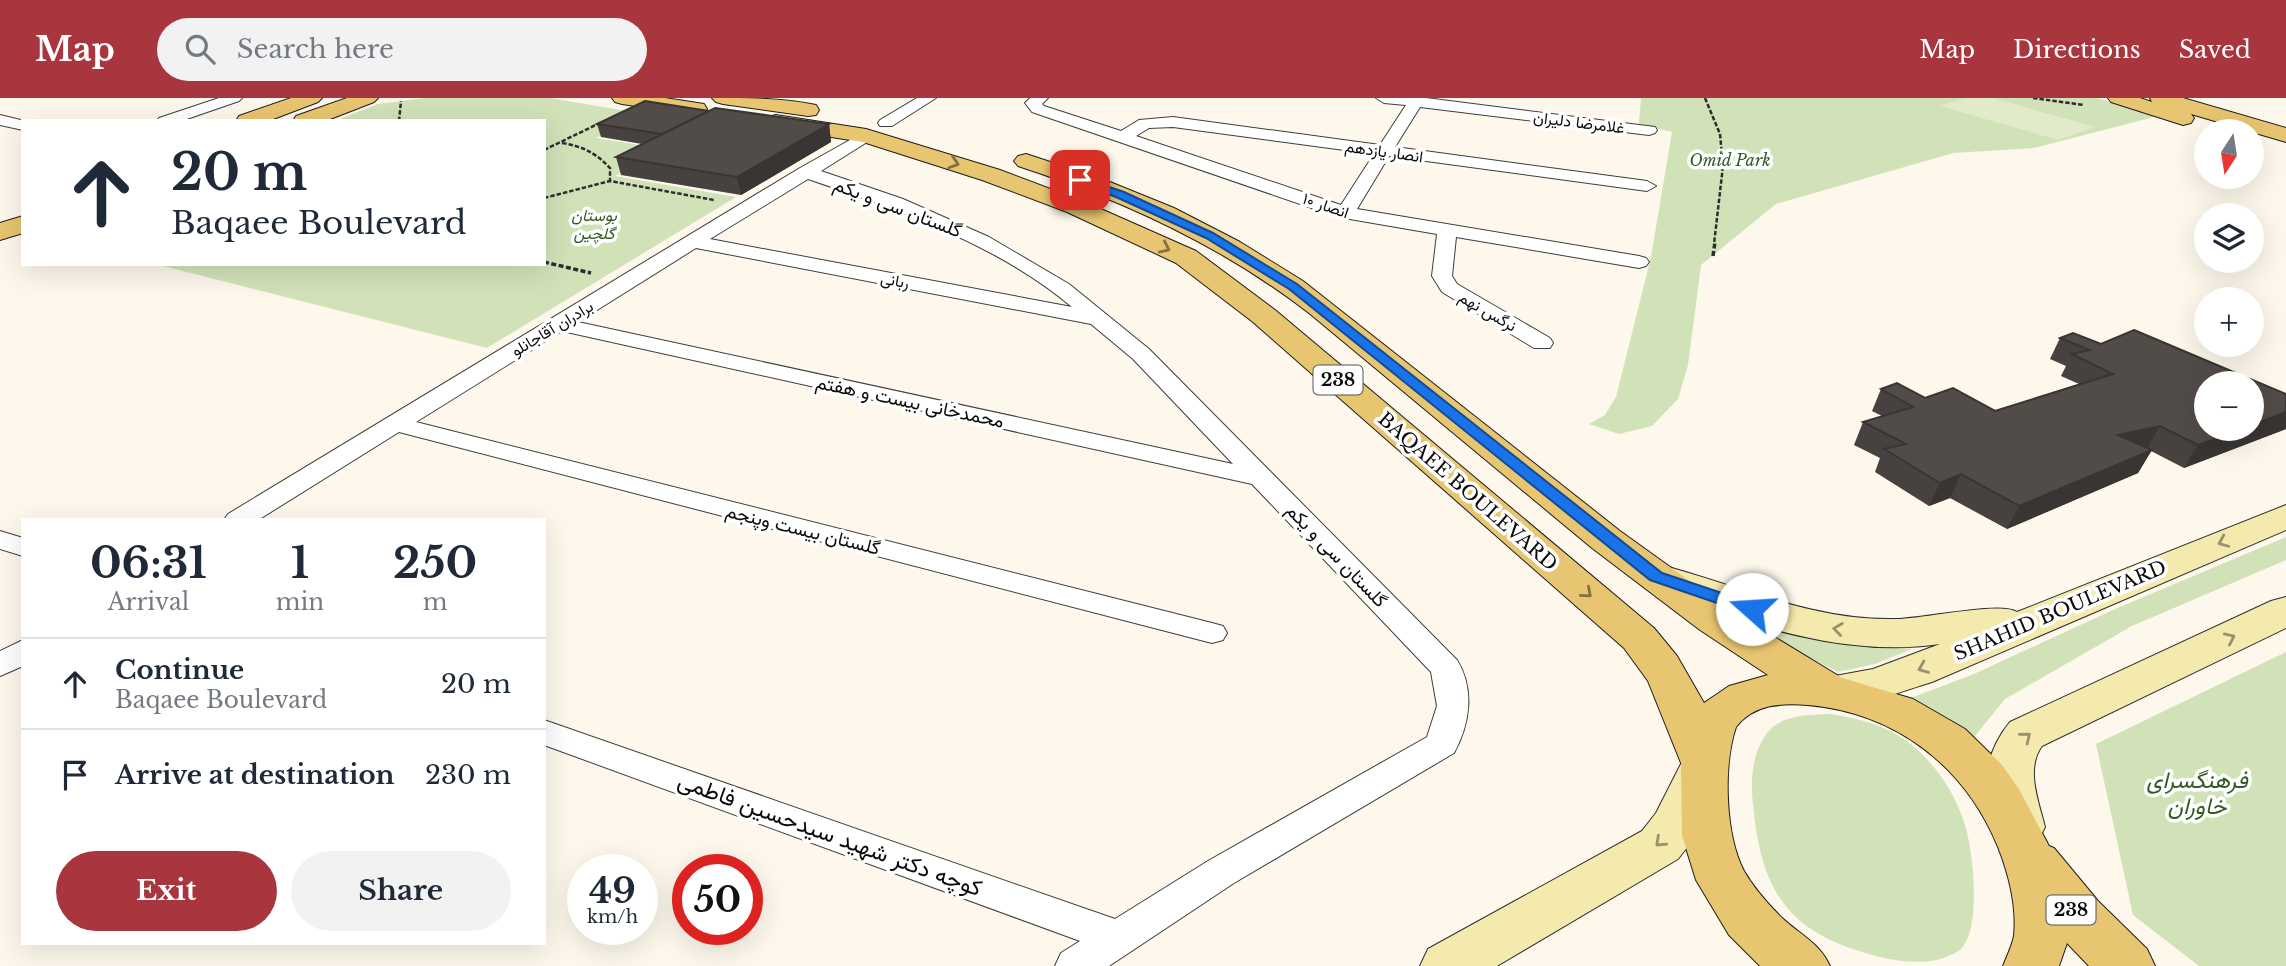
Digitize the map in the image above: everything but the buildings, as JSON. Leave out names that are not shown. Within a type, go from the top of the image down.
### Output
[{"type":"main road","points":[[253,119],[311,98]]},
{"type":"main road","points":[[309,119],[367,98]]},
{"type":"main road","name":"BAQAEE BOULEVARD","points":[[622,98],[876,130],[940,135],[1039,165],[1120,194],[1210,235],[1293,287],[1656,576],[1750,645],[1829,691]]},
{"type":"main road","name":"BAQAEE BOULEVARD","points":[[723,98],[876,130],[1064,203],[1186,257],[1264,316],[1639,638],[1658,659],[1670,678],[1705,763]]},
{"type":"main road","points":[[2118,98],[2194,121]]},
{"type":"main road","points":[[2163,98],[2286,135]]},
{"type":"main road","points":[[2264,143],[2286,149]]},
{"type":"main road","points":[[0,208],[21,201]]},
{"type":"main road","points":[[0,232],[21,225]]},
{"type":"main road","name":"SHAHID BOULEVARD","points":[[1829,691],[1874,684],[1916,671],[2286,516]]},
{"type":"main road","points":[[1656,576],[1752,609],[1817,626],[1864,632],[1915,633],[2052,613]]},
{"type":"main road","points":[[2031,966],[2040,940],[2040,898],[2024,847],[2010,774],[2010,756],[2026,734],[2286,611]]},
{"type":"main road","points":[[1448,966],[1660,845],[1675,826],[1705,763],[1717,719],[1743,697],[1764,691],[1829,691],[1887,706],[1951,742],[1964,754],[2000,802],[2024,847]]},
{"type":"main road","points":[[1705,763],[1706,823],[1716,868],[1741,913],[1780,952],[1802,966]]},
{"type":"main road","name":"238","points":[[2024,847],[2074,914],[2103,946],[2127,966]]},
{"type":"street","points":[[172,119],[234,98]]},
{"type":"street","name":"برادران آقاجانلو","points":[[241,518],[928,98]]},
{"type":"street","name":"انصار ۱۰","points":[[1040,98],[1034,103],[1038,108],[1345,213],[1639,262]]},
{"type":"street","name":"غلامرضا دلیران","points":[[1384,98],[1649,130]]},
{"type":"street","points":[[1345,213],[1416,100]]},
{"type":"street","points":[[0,120],[21,125]]},
{"type":"street","name":"انصار یازدهم","points":[[1125,136],[1145,123],[1157,121],[1647,186]]},
{"type":"street","name":"گلستان سی و یکم","points":[[806,173],[897,203],[982,241],[1062,288],[1141,354],[1446,668],[1454,706],[1442,744],[1222,872],[1074,966]]},
{"type":"street","name":"نرگس نهم","points":[[1447,232],[1442,276],[1449,288],[1542,343]]},
{"type":"street","name":"ربانی","points":[[693,242],[1098,318]]},
{"type":"street","name":"محمدخانی بیست و هفتم","points":[[558,324],[1262,478]]},
{"type":"street","name":"گلستان بیست وپنجم","points":[[395,424],[1212,634]]},
{"type":"street","points":[[0,540],[21,546]]},
{"type":"street","points":[[0,665],[21,652]]},
{"type":"street","name":"کوچه دکتر شهید سیدحسین فاطمی","points":[[546,733],[1116,937]]},
{"type":"path","points":[[1705,98],[1720,134],[1723,166],[1713,256]]},
{"type":"path","points":[[2033,98],[2084,105],[2061,98]]},
{"type":"path","points":[[399,119],[401,101]]},
{"type":"path","points":[[546,149],[603,121]]},
{"type":"path","points":[[560,142],[581,145],[598,154],[610,168],[610,181]]},
{"type":"path","points":[[546,197],[610,181],[714,200]]},
{"type":"path","points":[[546,262],[593,274]]},
{"type":"green space","name":"بوستان گلچین","points":[[425,98],[550,98],[645,114],[596,138],[665,149],[615,176],[736,197],[487,348],[163,266],[546,266],[546,119],[340,119],[378,104]]},
{"type":"green space","name":"Omid Park","points":[[1641,98],[2097,98],[2158,116],[2034,148],[1953,153],[1776,204],[1701,265],[1688,365],[1678,399],[1652,426],[1619,434],[1589,424],[1605,415],[1616,397],[1651,257],[1672,132],[1639,124]]},
{"type":"green space","points":[[1965,98],[1992,98],[2095,127],[2058,140],[1940,106]]},
{"type":"green space","points":[[2286,537],[2286,560],[2132,626],[2005,699],[1970,742],[1903,701],[1974,674],[2115,609]]},
{"type":"green space","points":[[1744,617],[1827,638],[1912,649],[1875,664],[1838,672],[1787,646]]},
{"type":"green space","name":"فرهنگسرای خاوران","points":[[2286,652],[2286,966],[2199,966],[2133,915],[2096,744]]},
{"type":"green space","points":[[1830,714],[1882,727],[1905,740],[1932,764],[1954,797],[1968,837],[1974,889],[1972,924],[1968,939],[1957,952],[1937,960],[1907,961],[1869,954],[1832,941],[1793,914],[1769,879],[1762,857],[1753,805],[1752,784],[1757,752],[1767,734],[1780,722],[1801,716]]},
{"type":"route","points":[[1080,180],[1120,194],[1210,235],[1293,287],[1656,576],[1752,609]]}]
